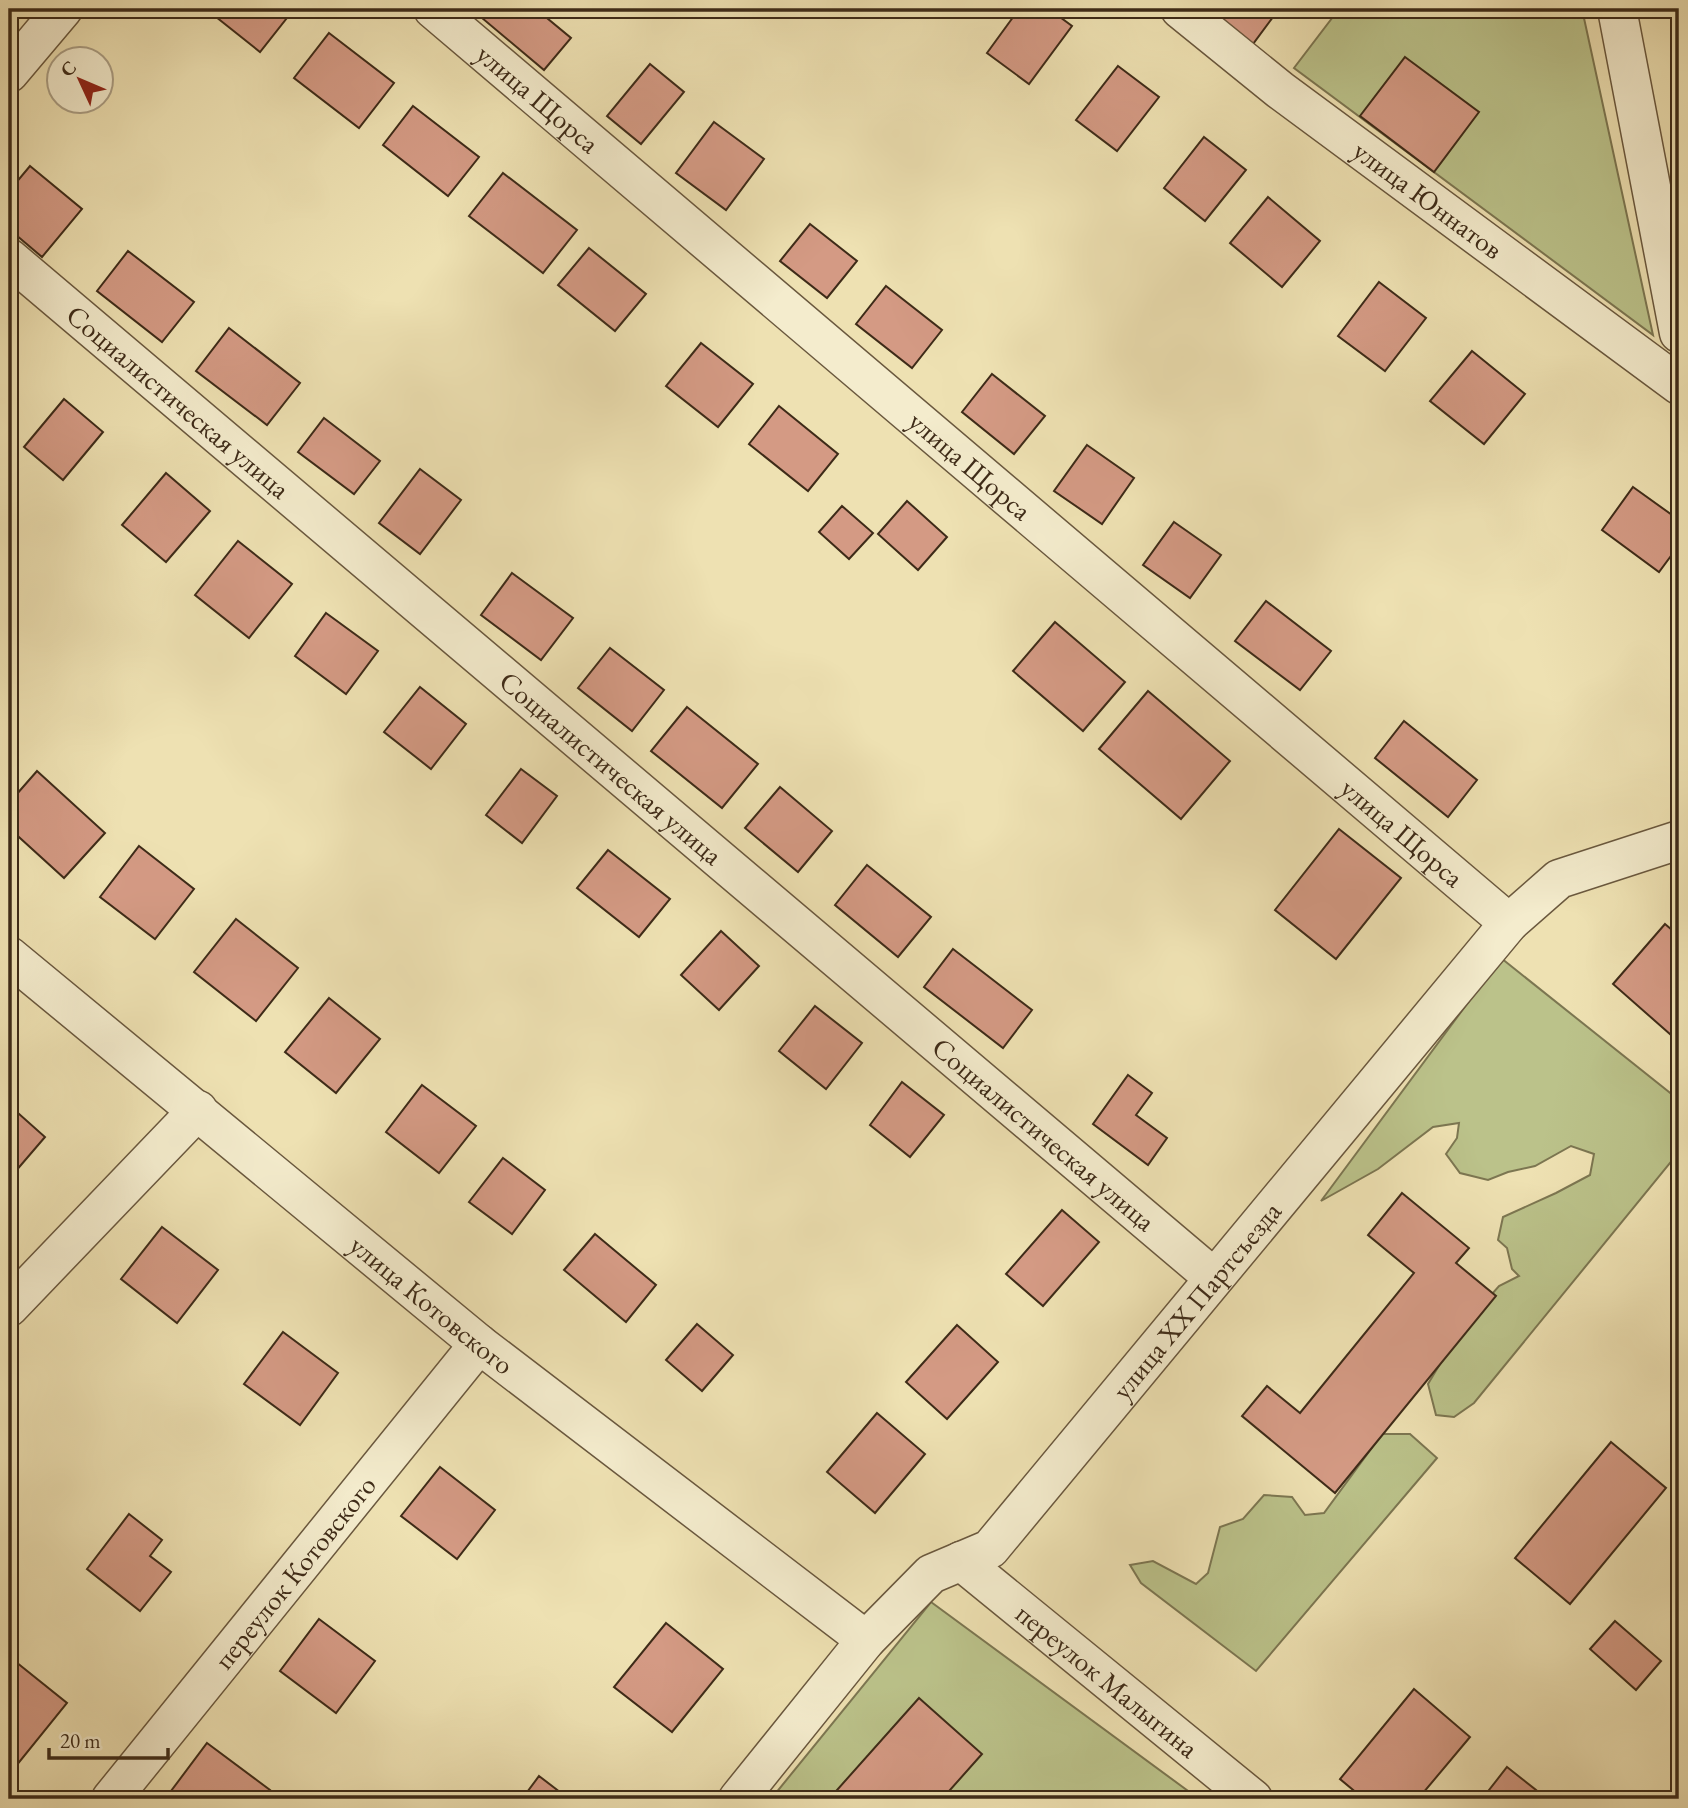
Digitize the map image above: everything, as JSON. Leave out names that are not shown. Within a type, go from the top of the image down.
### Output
[{"type":"street","points":[[9,73],[63,9]]},
{"type":"street","name":"улица Щорса","points":[[433,9],[1509,923]]},
{"type":"street","name":"улица Юннатов","points":[[1180,9],[1280,90],[1679,385]]},
{"type":"street","points":[[1616,9],[1679,332]]},
{"type":"street","name":"Социалистическая улица","points":[[9,258],[1214,1278]]},
{"type":"street","name":"улица XX Партсъезда","points":[[738,1799],[866,1640],[932,1574],[990,1549],[1509,923],[1559,879],[1679,840]]},
{"type":"street","name":"улица Котовского","points":[[9,956],[479,1344],[866,1640]]},
{"type":"street","points":[[9,1307],[198,1110]]},
{"type":"street","name":"переулок Котовского","points":[[111,1799],[479,1344]]},
{"type":"street","name":"переулок Малыгина","points":[[961,1561],[1253,1799]]},
{"type":"green space","points":[[1339,9],[1582,9],[1653,335],[1294,68]]},
{"type":"green space","points":[[1501,958],[1679,1100],[1679,1152],[1474,1403],[1454,1417],[1436,1415],[1428,1384],[1461,1329],[1499,1286],[1519,1276],[1512,1269],[1507,1248],[1498,1240],[1503,1217],[1590,1175],[1594,1154],[1571,1146],[1535,1166],[1488,1180],[1460,1173],[1446,1154],[1457,1138],[1459,1123],[1433,1127],[1378,1169],[1321,1201]]},
{"type":"green space","points":[[1382,1434],[1410,1434],[1437,1458],[1256,1671],[1141,1583],[1130,1565],[1153,1561],[1196,1584],[1208,1573],[1220,1527],[1243,1519],[1264,1495],[1292,1497],[1305,1515],[1324,1513]]},
{"type":"green space","points":[[931,1602],[1199,1799],[771,1799]]},
{"type":"building","points":[[206,9],[294,9],[260,52]]},
{"type":"building","points":[[490,9],[536,9],[571,38],[544,70],[482,18]]},
{"type":"building","points":[[1019,9],[1049,9],[1072,26],[1029,84],[987,53]]},
{"type":"building","points":[[1197,9],[1279,9],[1250,48]]},
{"type":"building","points":[[329,33],[394,83],[359,128],[294,78]]},
{"type":"building","points":[[1405,57],[1479,112],[1434,172],[1360,116]]},
{"type":"building","points":[[650,64],[684,92],[641,144],[607,116]]},
{"type":"building","points":[[1118,66],[1159,97],[1117,151],[1076,120]]},
{"type":"building","points":[[413,106],[479,157],[448,196],[383,145]]},
{"type":"building","points":[[714,122],[764,159],[726,210],[676,173]]},
{"type":"building","points":[[1204,137],[1246,170],[1205,221],[1164,188]]},
{"type":"building","points":[[30,166],[82,209],[42,257],[9,229],[9,191]]},
{"type":"building","points":[[503,173],[577,230],[543,273],[469,216]]},
{"type":"building","points":[[1268,197],[1320,241],[1282,287],[1230,243]]},
{"type":"building","points":[[810,224],[857,261],[827,298],[780,261]]},
{"type":"building","points":[[589,248],[646,294],[615,331],[558,285]]},
{"type":"building","points":[[128,251],[194,302],[162,342],[97,291]]},
{"type":"building","points":[[1379,282],[1426,318],[1385,371],[1338,336]]},
{"type":"building","points":[[886,286],[942,330],[912,368],[856,324]]},
{"type":"building","points":[[229,328],[300,383],[267,425],[196,371]]},
{"type":"building","points":[[701,343],[753,384],[718,427],[666,386]]},
{"type":"building","points":[[1472,351],[1525,394],[1484,444],[1430,401]]},
{"type":"building","points":[[992,374],[1045,416],[1014,454],[962,412]]},
{"type":"building","points":[[64,399],[103,432],[63,480],[24,447]]},
{"type":"building","points":[[779,406],[838,454],[808,491],[749,444]]},
{"type":"building","points":[[324,418],[380,461],[354,494],[298,452]]},
{"type":"building","points":[[1087,445],[1134,478],[1102,524],[1054,491]]},
{"type":"building","points":[[420,469],[461,500],[420,554],[379,523]]},
{"type":"building","points":[[166,473],[210,511],[166,562],[122,525]]},
{"type":"building","points":[[1633,487],[1679,520],[1679,545],[1659,572],[1602,530]]},
{"type":"building","points":[[907,501],[947,537],[918,570],[878,534]]},
{"type":"building","points":[[842,506],[873,533],[849,559],[819,532]]},
{"type":"building","points":[[1174,522],[1221,555],[1190,598],[1143,565]]},
{"type":"building","points":[[238,541],[292,584],[249,638],[195,595]]},
{"type":"building","points":[[512,573],[573,618],[541,660],[481,615]]},
{"type":"building","points":[[1266,601],[1331,651],[1300,690],[1235,641]]},
{"type":"building","points":[[326,613],[378,651],[346,694],[295,656]]},
{"type":"building","points":[[1055,622],[1125,682],[1083,731],[1013,671]]},
{"type":"building","points":[[610,648],[664,690],[632,731],[578,688]]},
{"type":"building","points":[[420,687],[466,724],[431,769],[384,732]]},
{"type":"building","points":[[1148,691],[1230,761],[1181,819],[1099,749]]},
{"type":"building","points":[[687,707],[758,764],[722,808],[651,751]]},
{"type":"building","points":[[1404,721],[1477,780],[1448,817],[1375,758]]},
{"type":"building","points":[[521,769],[557,796],[522,843],[486,815]]},
{"type":"building","points":[[37,771],[105,833],[64,878],[9,828],[9,803]]},
{"type":"building","points":[[780,787],[832,831],[798,872],[745,828]]},
{"type":"building","points":[[1339,829],[1401,878],[1336,959],[1275,910]]},
{"type":"building","points":[[139,846],[194,889],[155,939],[100,897]]},
{"type":"building","points":[[608,850],[670,899],[639,937],[577,888]]},
{"type":"building","points":[[867,865],[931,917],[898,957],[835,905]]},
{"type":"building","points":[[236,919],[298,968],[256,1021],[194,972]]},
{"type":"building","points":[[1665,924],[1679,936],[1679,1042],[1613,984]]},
{"type":"building","points":[[721,931],[759,966],[719,1010],[681,975]]},
{"type":"building","points":[[953,949],[1032,1010],[1003,1048],[924,987]]},
{"type":"building","points":[[329,998],[380,1039],[336,1093],[285,1052]]},
{"type":"building","points":[[815,1006],[862,1043],[826,1089],[779,1051]]},
{"type":"building","points":[[1128,1075],[1152,1093],[1136,1115],[1167,1138],[1148,1165],[1093,1124]]},
{"type":"building","points":[[902,1082],[944,1115],[910,1157],[870,1125]]},
{"type":"building","points":[[422,1085],[476,1126],[439,1173],[386,1132]]},
{"type":"building","points":[[9,1105],[45,1137],[9,1179]]},
{"type":"building","points":[[503,1158],[545,1190],[512,1234],[469,1202]]},
{"type":"building","points":[[1402,1193],[1469,1248],[1456,1263],[1496,1296],[1335,1493],[1242,1416],[1267,1386],[1300,1413],[1414,1273],[1368,1235]]},
{"type":"building","points":[[1062,1210],[1099,1242],[1043,1306],[1006,1274]]},
{"type":"building","points":[[162,1227],[218,1270],[177,1323],[121,1279]]},
{"type":"building","points":[[595,1234],[656,1285],[626,1322],[564,1270]]},
{"type":"building","points":[[697,1324],[733,1355],[702,1391],[666,1360]]},
{"type":"building","points":[[957,1325],[998,1362],[947,1419],[906,1382]]},
{"type":"building","points":[[283,1332],[338,1373],[300,1425],[244,1384]]},
{"type":"building","points":[[877,1413],[925,1454],[875,1513],[827,1472]]},
{"type":"building","points":[[1611,1442],[1666,1488],[1570,1604],[1515,1558]]},
{"type":"building","points":[[440,1467],[495,1510],[457,1559],[401,1516]]},
{"type":"building","points":[[129,1514],[162,1540],[150,1556],[171,1572],[140,1611],[87,1569]]},
{"type":"building","points":[[319,1619],[375,1661],[336,1713],[280,1671]]},
{"type":"building","points":[[1615,1621],[1661,1661],[1636,1690],[1590,1649]]},
{"type":"building","points":[[666,1623],[723,1669],[672,1732],[614,1687]]},
{"type":"building","points":[[11,1658],[67,1703],[12,1771],[9,1768]]},
{"type":"building","points":[[1414,1689],[1470,1737],[1418,1799],[1364,1799],[1340,1779]]},
{"type":"building","points":[[919,1698],[982,1754],[942,1799],[829,1799]]},
{"type":"building","points":[[207,1743],[270,1790],[264,1799],[165,1799]]},
{"type":"building","points":[[1507,1767],[1536,1790],[1528,1799],[1482,1799]]},
{"type":"building","points":[[539,1776],[569,1799],[522,1799]]}]
